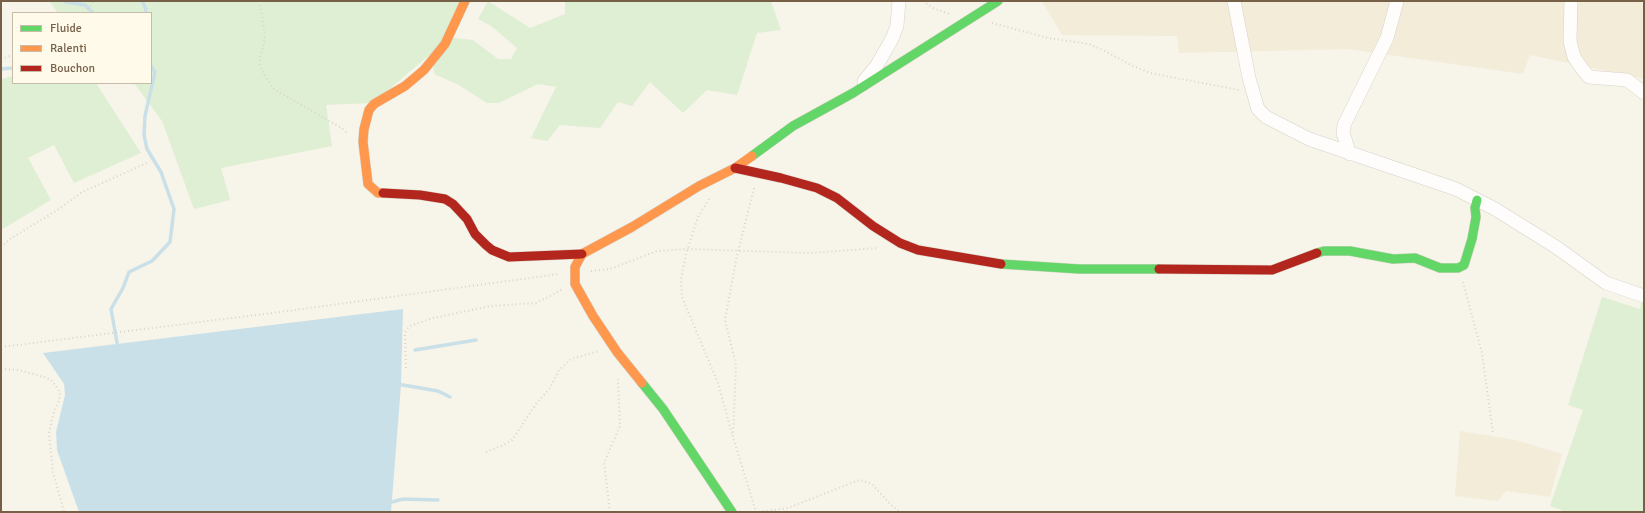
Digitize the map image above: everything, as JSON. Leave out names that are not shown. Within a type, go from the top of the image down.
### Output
[{"type":"street","points":[[465,1],[445,44],[424,70],[405,86],[374,104],[369,110],[364,129],[363,142],[368,184],[378,193],[420,195],[445,199],[453,204],[467,219],[475,234],[492,250],[509,256],[524,257],[582,254],[632,227],[700,186],[735,168],[793,126],[854,94],[998,1]]},
{"type":"street","points":[[854,94],[877,65],[892,39],[896,26],[899,1]]},
{"type":"street","points":[[1234,1],[1253,93],[1258,109],[1266,117],[1309,139],[1456,189],[1495,209],[1556,247],[1606,283],[1644,296]]},
{"type":"street","points":[[1350,154],[1343,133],[1344,125],[1387,38],[1397,1]]},
{"type":"street","points":[[1571,1],[1570,41],[1574,57],[1583,70],[1590,77],[1627,80],[1644,93]]},
{"type":"street","points":[[735,168],[808,184],[826,192],[837,198],[873,226],[907,247],[990,263],[1086,269],[1272,270],[1324,251],[1350,251],[1393,259],[1415,258],[1440,268],[1451,269],[1464,265],[1472,239],[1477,200]]},
{"type":"street","points":[[582,254],[575,267],[575,284],[593,316],[617,352],[663,409],[732,512]]},
{"type":"path","points":[[87,12],[94,1]]},
{"type":"path","points":[[260,1],[265,38],[260,59],[260,66],[265,76],[274,89],[343,129],[349,135]]},
{"type":"path","points":[[923,1],[933,8],[950,15]]},
{"type":"path","points":[[973,18],[1048,38],[1089,44],[1150,73],[1253,93]]},
{"type":"path","points":[[1,59],[12,55]]},
{"type":"path","points":[[1,247],[10,239],[59,209],[82,192],[149,162]]},
{"type":"path","points":[[733,437],[736,365],[725,320],[738,252],[758,173]]},
{"type":"path","points":[[714,194],[708,200],[698,217],[681,279],[682,296],[718,383],[733,437],[758,512],[788,508],[859,480],[872,484],[891,505],[900,512]]},
{"type":"path","points":[[1,347],[610,269],[657,251],[688,250],[810,253],[884,248]]},
{"type":"path","points":[[1460,267],[1482,353],[1493,433]]},
{"type":"path","points":[[406,368],[405,335],[406,330],[410,326],[433,318],[491,306],[536,303],[556,293],[562,288]]},
{"type":"path","points":[[486,452],[512,440],[536,404],[550,388],[559,370],[571,359],[598,351],[610,354],[617,352]]},
{"type":"path","points":[[1,369],[20,370],[44,377],[55,384],[60,393],[51,420],[49,433],[53,472],[64,512]]},
{"type":"path","points":[[610,512],[604,463],[620,426],[619,383],[617,376]]},
{"type":"shaded area","points":[[1042,1],[1641,1],[1644,6],[1644,79],[1530,55],[1523,74],[1348,49],[1179,53],[1177,36],[1062,35]]},
{"type":"shaded area","points":[[1460,431],[1516,440],[1562,454],[1550,497],[1506,491],[1498,501],[1455,496]]},
{"type":"green space","points":[[49,1],[460,1],[445,37],[473,40],[498,59],[511,59],[517,48],[491,26],[478,19],[488,1],[530,28],[565,14],[565,1],[771,1],[781,30],[757,33],[737,95],[707,90],[683,113],[650,82],[632,106],[618,102],[600,128],[560,125],[547,141],[531,138],[556,87],[538,84],[499,103],[487,103],[457,84],[434,74],[433,52],[373,103],[326,105],[332,146],[221,168],[230,200],[194,209],[162,121],[135,84],[152,84],[152,12],[57,12]]},
{"type":"green space","points":[[12,76],[12,84],[97,84],[141,153],[74,183],[54,145],[28,158],[51,200],[1,230],[1,79]]},
{"type":"green space","points":[[1644,289],[1644,512],[1566,512],[1550,506],[1583,410],[1568,405],[1602,297],[1640,309]]},
{"type":"water","points":[[403,309],[401,385],[391,512],[79,512],[57,450],[56,432],[65,395],[64,384],[43,353]]},
{"type":"waterway","points":[[65,1],[85,5],[92,12]]},
{"type":"waterway","points":[[142,1],[146,9],[145,12]]},
{"type":"waterway","points":[[1,69],[12,68]]},
{"type":"waterway","points":[[118,348],[111,309],[123,288],[129,272],[152,261],[170,242],[174,209],[161,172],[147,149],[144,135],[145,116],[155,72],[152,68]]},
{"type":"waterway","points":[[415,350],[476,340]]},
{"type":"waterway","points":[[397,384],[438,391],[450,397]]},
{"type":"waterway","points":[[388,503],[403,499],[438,500]]},
{"type":"traffic: fast","points":[[752,156],[793,126],[853,93],[998,1]]},
{"type":"traffic: fast","points":[[1317,253],[1324,251],[1350,251],[1393,259],[1415,258],[1440,268],[1458,268],[1464,265],[1472,239],[1477,200]]},
{"type":"traffic: fast","points":[[1001,264],[1079,269],[1159,269]]},
{"type":"traffic: fast","points":[[642,383],[663,409],[732,512]]},
{"type":"traffic: slow","points":[[383,193],[378,193],[368,184],[363,142],[364,129],[369,110],[374,104],[405,86],[424,70],[445,44],[465,1]]},
{"type":"traffic: slow","points":[[642,383],[617,352],[593,316],[575,284],[575,267],[582,254],[632,227],[699,186],[735,168],[752,156]]},
{"type":"traffic: jam","points":[[735,168],[817,188],[837,198],[873,226],[900,243],[918,250],[1001,264]]},
{"type":"traffic: jam","points":[[383,193],[420,195],[445,199],[453,204],[467,219],[475,234],[486,245],[492,250],[509,257],[582,254]]},
{"type":"traffic: jam","points":[[1159,269],[1272,270],[1317,253]]}]
